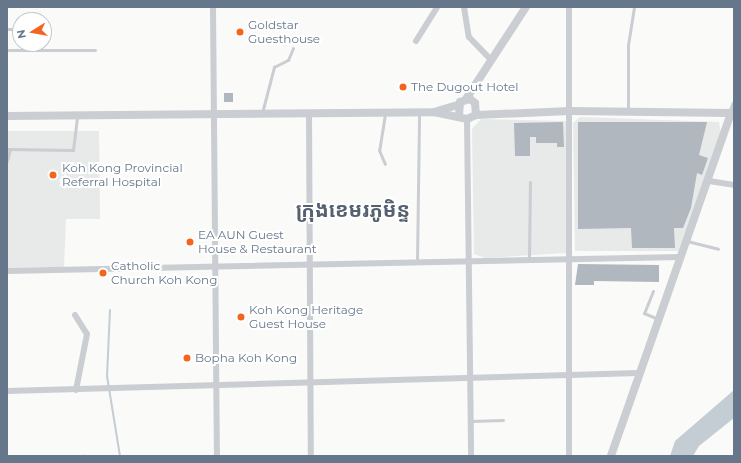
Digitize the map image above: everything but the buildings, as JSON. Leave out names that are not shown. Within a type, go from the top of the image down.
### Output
[{"type":"street","points":[[213,7],[217,456]]},
{"type":"street","points":[[416,41],[437,7]]},
{"type":"street","points":[[464,7],[469,37],[490,59]]},
{"type":"street","points":[[476,115],[472,102],[473,87],[490,59],[526,7]]},
{"type":"street","points":[[569,7],[571,374],[569,456]]},
{"type":"street","points":[[434,112],[458,104],[472,102],[496,111]]},
{"type":"street","points":[[458,104],[463,117],[469,261],[471,456]]},
{"type":"street","points":[[7,116],[434,112],[463,117],[496,111],[733,109],[709,181],[658,319],[611,456]]},
{"type":"street","points":[[309,113],[311,456]]},
{"type":"street","points":[[709,181],[734,185]]},
{"type":"street","points":[[7,271],[681,257]]},
{"type":"street","points":[[75,316],[87,334],[76,390]]},
{"type":"street","points":[[7,391],[104,390],[639,373]]},
{"type":"lane","points":[[628,111],[628,45],[634,7]]},
{"type":"lane","points":[[262,113],[274,67],[288,60],[293,48]]},
{"type":"lane","points":[[52,50],[95,50]]},
{"type":"lane","points":[[385,112],[379,150],[385,164]]},
{"type":"lane","points":[[417,262],[419,112]]},
{"type":"lane","points":[[7,161],[8,149],[73,150],[78,115]]},
{"type":"lane","points":[[530,182],[530,260]]},
{"type":"lane","points":[[687,241],[718,249]]},
{"type":"lane","points":[[653,291],[644,313],[658,319]]},
{"type":"lane","points":[[471,421],[503,420]]},
{"type":"shaded area","points":[[580,117],[719,122],[721,134],[678,251],[575,251],[573,123]]},
{"type":"shaded area","points":[[481,119],[567,121],[566,253],[485,258],[474,254],[472,129]]},
{"type":"shaded area","name":"Koh Kong Provincial Referral Hospital","points":[[7,131],[99,131],[100,219],[66,219],[64,267],[7,268]]},
{"type":"shaded area","points":[[734,390],[734,418],[699,446],[693,456],[670,456],[675,441]]},
{"type":"waterway","points":[[110,310],[107,376],[120,456]]},
{"type":"place","name":"Goldstar Guesthouse","points":[[240,32]]},
{"type":"place","name":"The Dugout Hotel","points":[[403,87]]},
{"type":"place","name":"Koh Kong Provincial Referral Hospital","points":[[53,175]]},
{"type":"place","name":"EA AUN Guest House & Restaurant","points":[[190,242]]},
{"type":"place","name":"Catholic Church Koh Kong","points":[[103,273]]},
{"type":"place","name":"Koh Kong Heritage Guest House","points":[[241,317]]},
{"type":"place","name":"Bopha Koh Kong","points":[[187,358]]},
{"type":"district","name":"ក្រុងខេមរភូមិន្ទ","points":[[353,210]]}]
